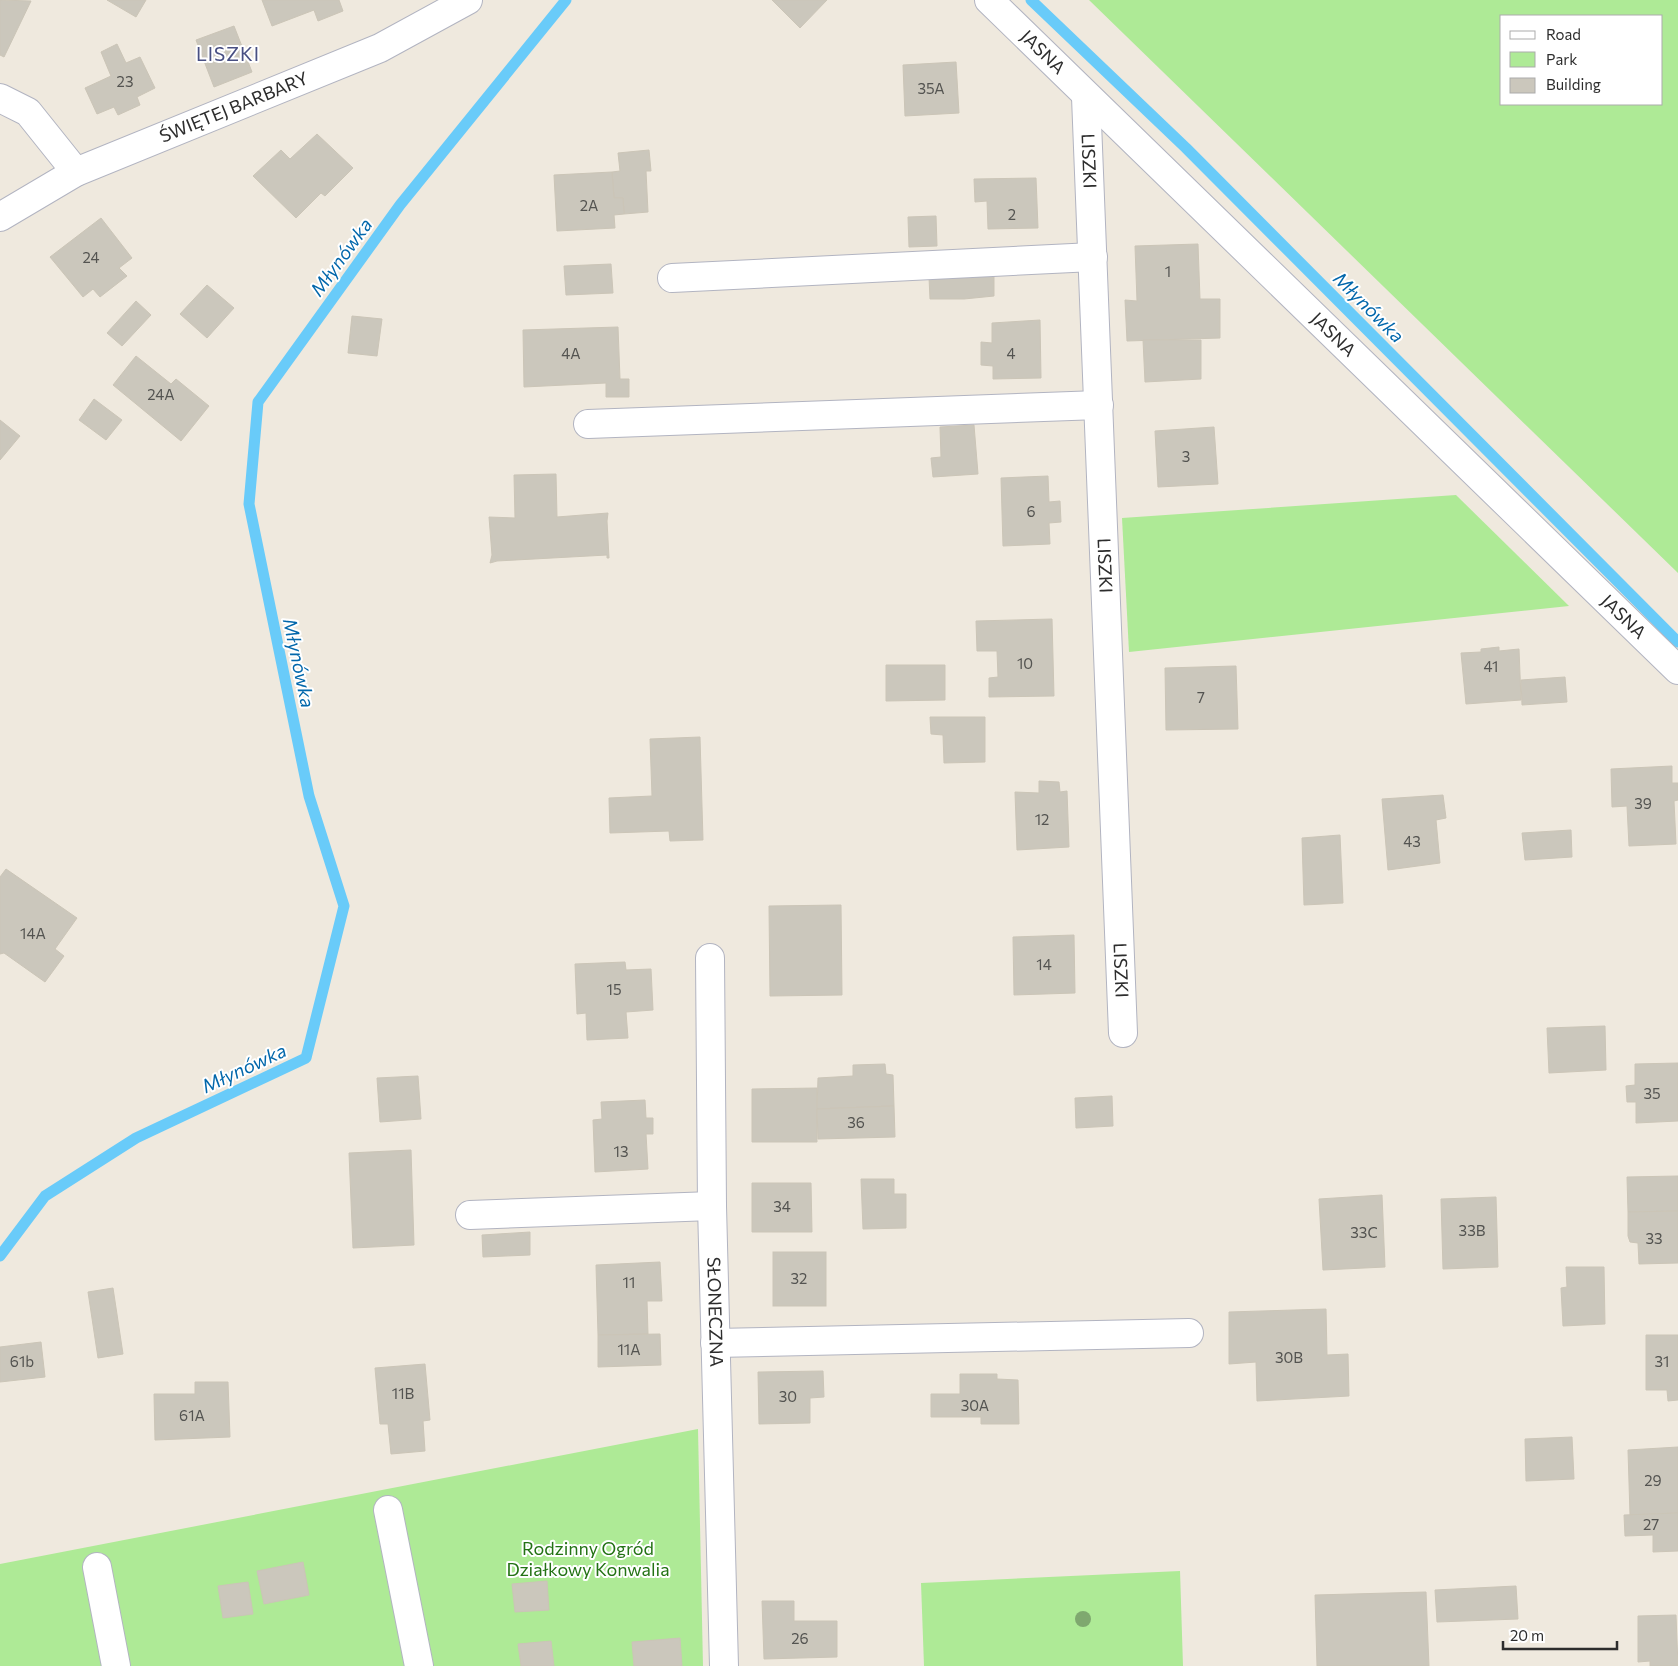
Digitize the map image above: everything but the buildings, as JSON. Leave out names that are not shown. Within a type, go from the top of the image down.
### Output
[{"type":"street","name":"ŚWIĘTEJ BARBARY","points":[[0,217],[76,172],[380,48],[468,0]]},
{"type":"street","name":"JASNA","points":[[989,0],[1086,97],[1678,670]]},
{"type":"street","name":"LISZKI","points":[[1086,97],[1123,1033]]},
{"type":"street","points":[[0,98],[28,112],[76,172]]},
{"type":"street","points":[[672,278],[1093,257]]},
{"type":"street","points":[[588,424],[1099,405]]},
{"type":"street","name":"SŁONECZNA","points":[[710,958],[712,1206],[724,1666]]},
{"type":"street","points":[[470,1215],[712,1206]]},
{"type":"street","points":[[715,1343],[1188,1333]]},
{"type":"street","points":[[388,1510],[419,1666]]},
{"type":"street","points":[[97,1567],[116,1666]]},
{"type":"green space","points":[[1089,0],[1678,0],[1678,573]]},
{"type":"green space","points":[[1456,495],[1569,606],[1129,652],[1122,518]]},
{"type":"green space","name":"Rodzinny Ogród Działkowy Konwalia","points":[[698,1429],[703,1666],[0,1666],[0,1564]]},
{"type":"green space","points":[[1180,1571],[1183,1666],[924,1666],[921,1583]]},
{"type":"waterway","name":"Młynówka","points":[[0,1256],[45,1196],[136,1138],[306,1058],[344,906],[309,796],[249,504],[258,402],[400,205],[566,0]]},
{"type":"waterway","name":"Młynówka","points":[[1031,0],[1186,148],[1678,642]]},
{"type":"district","name":"LISZKI","points":[[228,54]]}]
